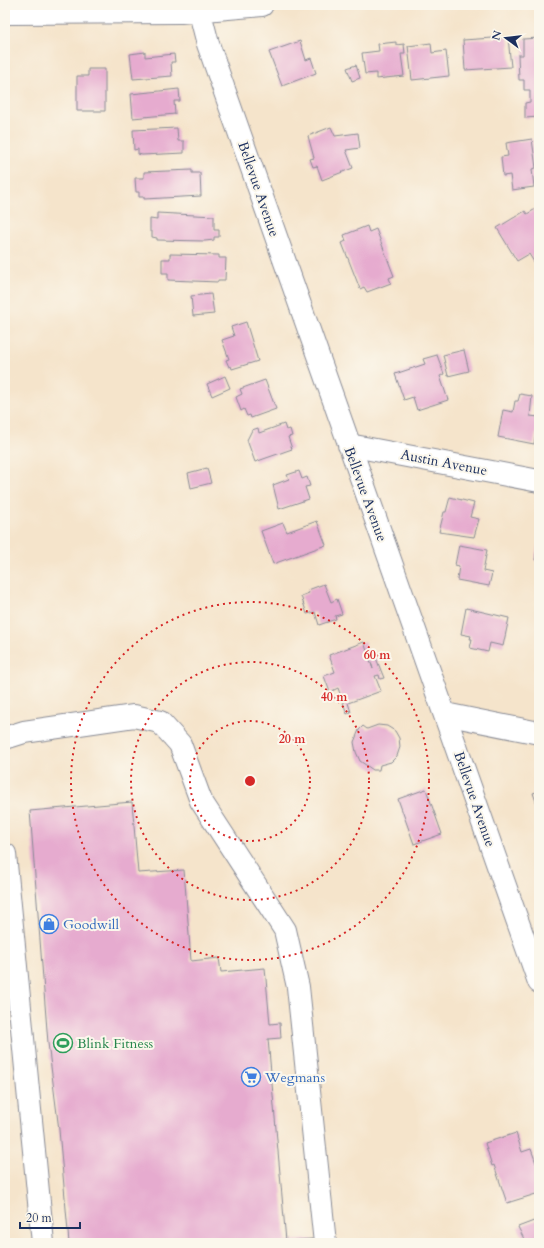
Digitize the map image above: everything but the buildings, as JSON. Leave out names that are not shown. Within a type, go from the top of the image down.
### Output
[{"type":"street","points":[[5,13],[262,5]]},
{"type":"street","name":"Bellevue Avenue","points":[[199,8],[208,44],[539,982]]},
{"type":"street","name":"Austin Avenue","points":[[349,445],[539,481]]},
{"type":"street","points":[[445,714],[539,733]]},
{"type":"street","points":[[5,738],[24,732],[134,716],[160,722],[180,744],[201,802],[284,930],[298,987],[325,1243]]},
{"type":"street","points":[[5,854],[43,1243]]},
{"type":"place","name":"Goodwill","points":[[49,924]]},
{"type":"place","name":"Blink Fitness","points":[[63,1043]]},
{"type":"place","name":"Wegmans","points":[[251,1077]]}]
